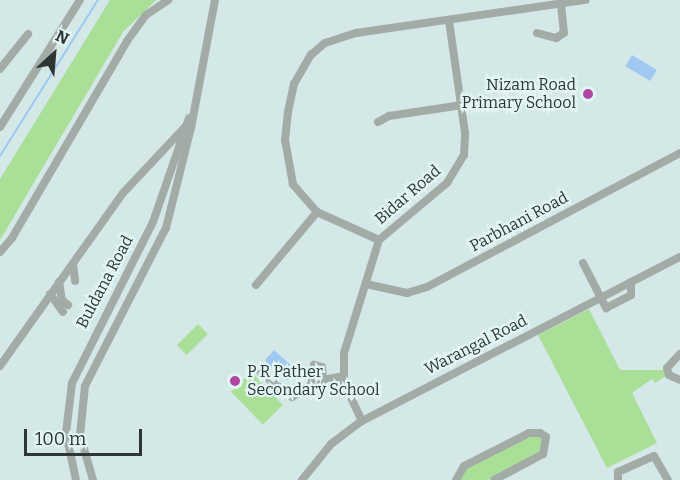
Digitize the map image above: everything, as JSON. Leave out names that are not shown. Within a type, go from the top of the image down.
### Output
[{"type":"street","points":[[0,126],[80,0]]},
{"type":"street","points":[[0,252],[12,238],[127,41],[146,15],[168,0]]},
{"type":"street","name":"Buldana Road","points":[[93,480],[80,435],[85,386],[166,228],[215,0]]},
{"type":"street","points":[[379,240],[317,212],[293,184],[285,140],[291,97],[304,65],[325,43],[339,37],[586,0]]},
{"type":"street","points":[[537,33],[556,38],[564,33],[561,3]]},
{"type":"street","name":"Bidar Road","points":[[362,421],[343,376],[344,353],[379,240],[447,183],[462,163],[466,145],[449,21]]},
{"type":"street","points":[[0,69],[28,34]]},
{"type":"street","name":"Buldana Road","points":[[76,480],[66,433],[72,383],[153,222],[195,100]]},
{"type":"street","points":[[378,122],[389,116],[462,105]]},
{"type":"street","points":[[0,366],[123,193],[186,126]]},
{"type":"street","name":"Parbhani Road","points":[[366,284],[407,292],[427,287],[680,153]]},
{"type":"street","points":[[256,285],[317,212]]},
{"type":"street","name":"Warangal Road","points":[[302,480],[331,444],[362,421],[680,257]]},
{"type":"street","points":[[583,263],[599,298]]},
{"type":"street","points":[[73,264],[75,281]]},
{"type":"street","points":[[50,294],[66,308],[59,282]]},
{"type":"street","points":[[680,354],[667,368],[669,375],[680,380]]},
{"type":"street","points":[[309,387],[314,365],[322,367],[323,379]]},
{"type":"street","points":[[261,373],[292,397],[323,379],[343,376]]},
{"type":"street","points":[[456,480],[464,466],[529,433],[540,433],[546,437],[543,454],[494,480]]},
{"type":"street","points":[[618,480],[618,472],[654,456],[668,480]]},
{"type":"green space","points":[[110,0],[156,0],[123,32],[0,240],[0,179]]},
{"type":"green space","points":[[589,309],[620,370],[664,370],[666,376],[655,383],[652,379],[632,393],[657,443],[607,468],[538,335]]},
{"type":"green space","points":[[198,324],[208,334],[187,355],[177,345]]},
{"type":"green space","points":[[251,372],[283,405],[263,425],[231,391]]},
{"type":"green space","points":[[530,435],[541,436],[544,449],[488,480],[460,480],[462,471]]},
{"type":"water","points":[[632,55],[657,70],[650,81],[625,66]]},
{"type":"water","points":[[274,350],[296,370],[287,380],[265,360]]},
{"type":"waterway","points":[[0,156],[98,0]]},
{"type":"place","name":"Nizam Road Primary School","points":[[588,94]]},
{"type":"place","name":"P R Pather Secondary School","points":[[235,381]]}]
